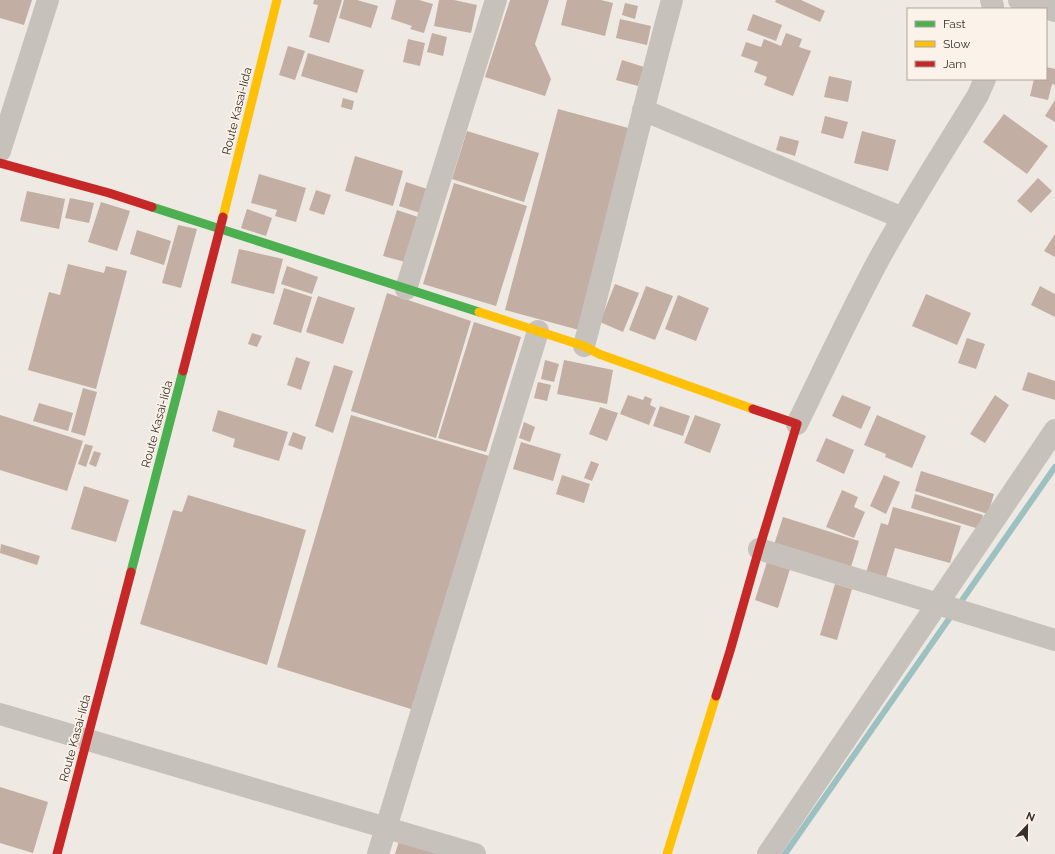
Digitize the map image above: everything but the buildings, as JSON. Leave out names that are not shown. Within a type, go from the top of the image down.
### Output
[{"type":"street","points":[[0,151],[48,0]]},
{"type":"street","name":"Route Kasai-Iida","points":[[57,854],[220,229],[277,0]]},
{"type":"street","points":[[406,289],[496,0]]},
{"type":"street","points":[[584,346],[672,0]]},
{"type":"street","points":[[1019,0],[1045,8]]},
{"type":"street","points":[[667,854],[797,424],[837,341],[876,266],[902,219],[978,95],[985,80]]},
{"type":"street","points":[[643,110],[902,219]]},
{"type":"street","points":[[0,164],[109,193],[584,346],[599,354],[797,424]]},
{"type":"street","points":[[378,854],[538,332]]},
{"type":"street","points":[[768,854],[939,604],[1055,430]]},
{"type":"street","points":[[759,549],[1055,640]]},
{"type":"street","points":[[0,714],[475,854]]},
{"type":"waterway","points":[[785,854],[1055,467]]},
{"type":"traffic: fast","points":[[152,207],[479,312]]},
{"type":"traffic: fast","points":[[131,572],[183,371]]},
{"type":"traffic: slow","points":[[223,217],[277,0]]},
{"type":"traffic: slow","points":[[479,312],[584,346],[599,354],[753,409]]},
{"type":"traffic: slow","points":[[667,854],[716,696]]},
{"type":"traffic: jam","points":[[0,163],[109,193],[152,207]]},
{"type":"traffic: jam","points":[[183,371],[223,217]]},
{"type":"traffic: jam","points":[[716,696],[797,424],[753,409]]},
{"type":"traffic: jam","points":[[57,854],[131,572]]}]
